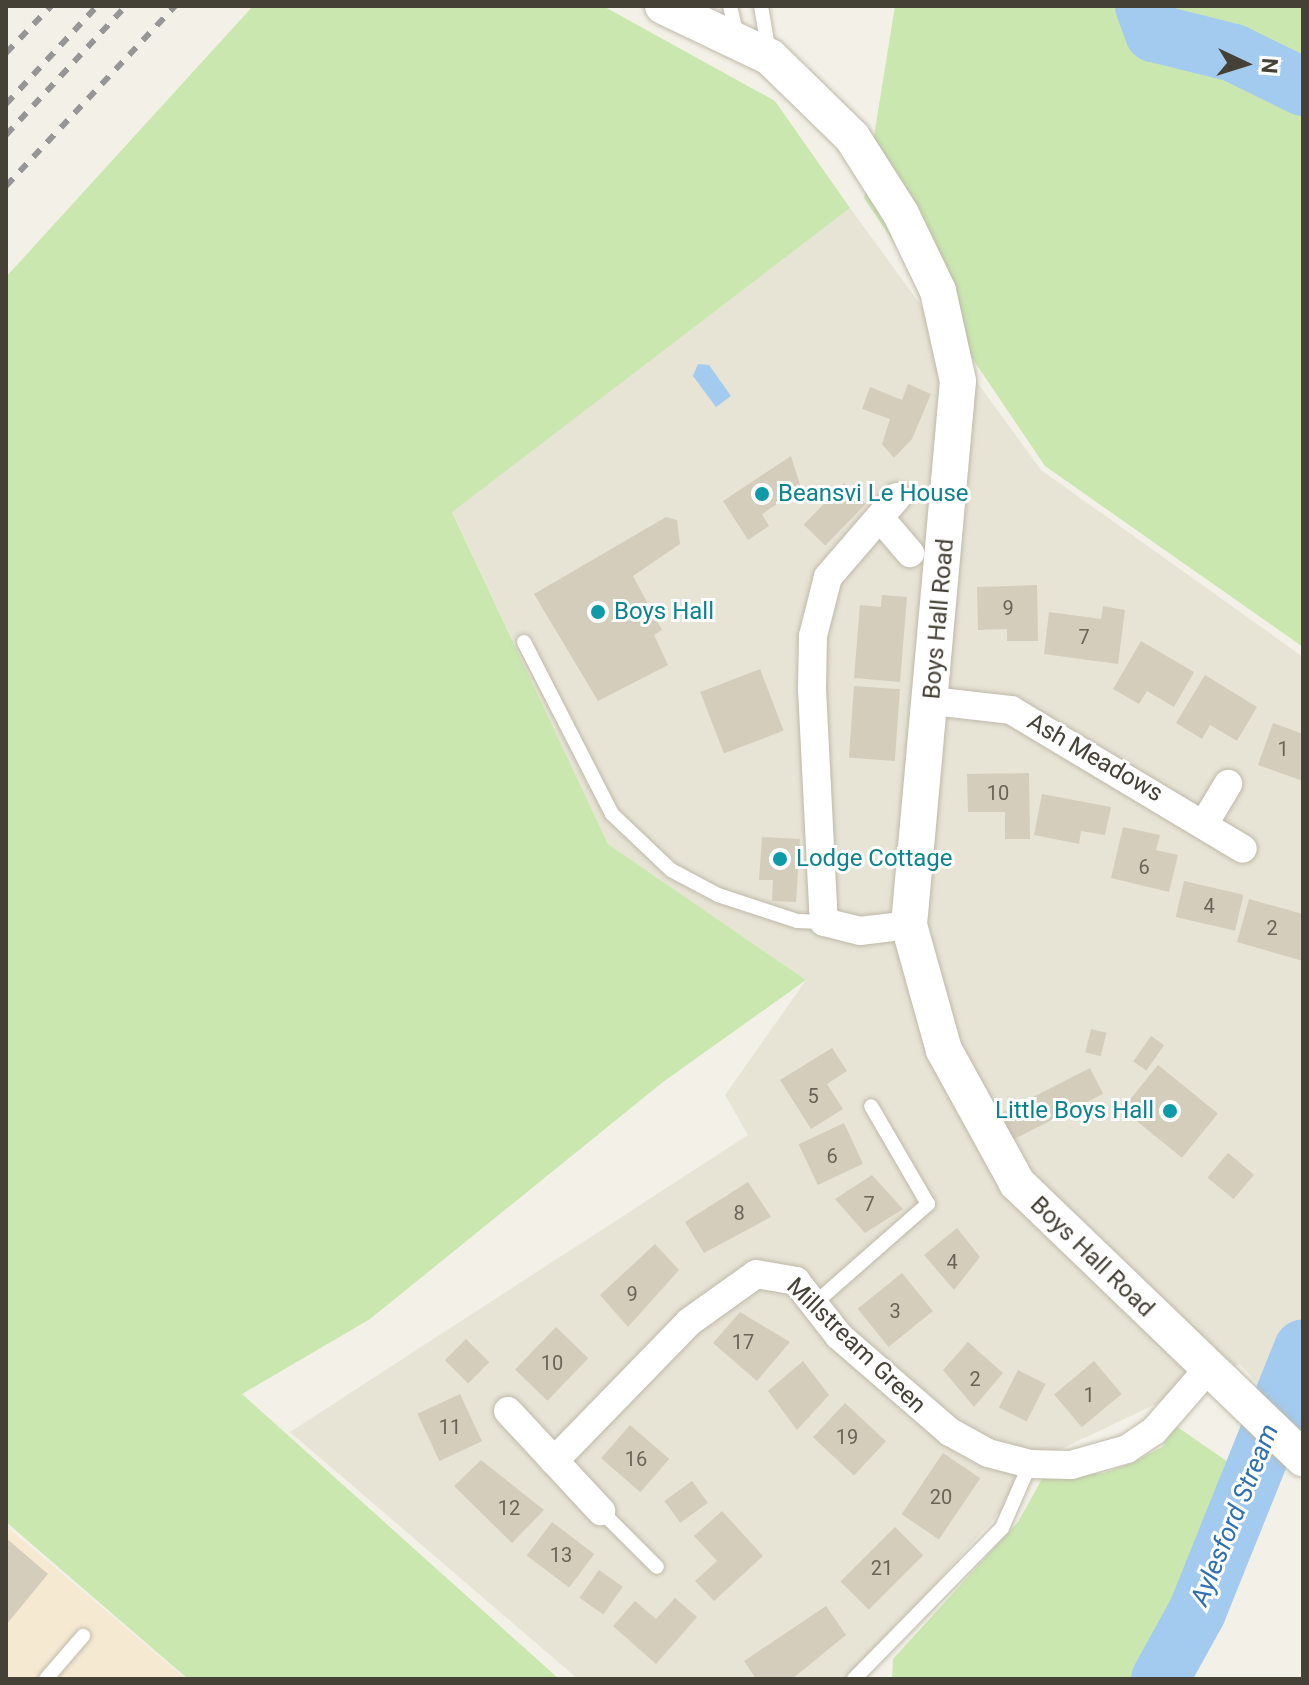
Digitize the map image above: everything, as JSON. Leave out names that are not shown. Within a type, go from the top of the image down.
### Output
[{"type":"street","name":"Boys Hall Road","points":[[663,6],[770,57],[852,137],[901,214],[938,291],[958,381],[932,701],[909,925],[944,1050],[1017,1183],[1280,1438]]},
{"type":"street","name":"Boys Hall Road","points":[[824,922],[813,636],[828,577],[889,508],[910,553]]},
{"type":"street","name":"Ash Meadows","points":[[932,701],[1011,710],[1243,849]]},
{"type":"street","points":[[1204,824],[1228,784]]},
{"type":"street","points":[[824,922],[860,931],[909,925]]},
{"type":"street","name":"Millstream Green","points":[[554,1461],[689,1322],[756,1274],[796,1281],[883,1378],[950,1432],[1030,1464],[1071,1465],[1127,1449],[1154,1431],[1208,1369]]},
{"type":"street","points":[[508,1411],[601,1511]]},
{"type":"lane","points":[[730,6],[738,42]]},
{"type":"lane","points":[[761,6],[770,57]]},
{"type":"lane","points":[[524,642],[612,814],[671,870],[718,895],[824,922]]},
{"type":"lane","points":[[814,1304],[928,1204],[871,1106]]},
{"type":"lane","points":[[854,1679],[1002,1528],[1030,1464]]},
{"type":"lane","points":[[601,1511],[657,1567]]},
{"type":"lane","points":[[46,1679],[83,1636]]},
{"type":"shaded area","points":[[850,208],[1041,470],[1303,657],[1303,1433],[1240,1364],[1015,1471],[1012,1499],[849,1679],[578,1679],[290,1432],[748,1135],[725,1095],[806,980],[608,844],[452,511]]},
{"type":"shaded area","points":[[6,1526],[186,1679],[6,1679]]},
{"type":"green space","points":[[253,6],[603,6],[775,101],[850,208],[452,512],[608,844],[806,980],[663,1082],[370,1319],[242,1394],[559,1679],[188,1679],[6,1522],[6,277]]},
{"type":"green space","points":[[895,6],[1303,6],[1303,647],[1045,466],[864,198]]},
{"type":"green space","points":[[1176,1426],[1228,1462],[1146,1679],[892,1679],[893,1659],[1018,1522],[1042,1479],[1104,1473],[1134,1462],[1162,1447]]},
{"type":"water","points":[[698,364],[709,365],[731,396],[716,407],[693,376]]},
{"type":"building","points":[[908,384],[931,394],[912,439],[894,458],[882,444],[890,419],[862,409],[870,387],[902,400]]},
{"type":"building","name":"Beansvi Le House","points":[[791,456],[801,488],[762,514],[769,526],[748,540],[723,501]]},
{"type":"building","points":[[844,483],[866,504],[825,546],[804,525]]},
{"type":"building","name":"Boys Hall","points":[[666,517],[677,520],[680,544],[633,576],[662,630],[654,635],[668,665],[598,701],[534,594]]},
{"type":"building","points":[[1037,585],[1038,641],[1007,641],[1007,629],[978,630],[977,587]]},
{"type":"building","points":[[882,595],[907,597],[900,682],[854,678],[860,605],[881,607]]},
{"type":"building","points":[[1103,606],[1125,610],[1118,664],[1044,654],[1049,612],[1101,619]]},
{"type":"building","points":[[1141,641],[1194,672],[1174,707],[1147,691],[1139,704],[1113,689]]},
{"type":"building","points":[[760,669],[784,731],[724,754],[700,692]]},
{"type":"building","points":[[1205,675],[1257,707],[1237,741],[1210,725],[1202,739],[1176,723]]},
{"type":"building","points":[[854,686],[900,689],[895,761],[849,758]]},
{"type":"building","points":[[1273,723],[1303,734],[1303,781],[1258,765]]},
{"type":"building","points":[[1029,773],[1030,839],[1005,839],[1005,812],[968,812],[967,774]]},
{"type":"building","points":[[1042,794],[1111,807],[1105,835],[1081,831],[1079,844],[1034,835]]},
{"type":"building","points":[[1123,827],[1160,835],[1156,850],[1178,855],[1169,892],[1111,878]]},
{"type":"building","name":"Lodge Cottage","points":[[762,837],[800,839],[796,902],[772,901],[773,880],[759,880]]},
{"type":"building","points":[[1184,881],[1243,895],[1235,931],[1176,917]]},
{"type":"building","points":[[1249,899],[1303,914],[1303,961],[1237,942]]},
{"type":"building","points":[[1091,1029],[1107,1033],[1101,1056],[1085,1052]]},
{"type":"building","points":[[1151,1036],[1164,1045],[1146,1071],[1133,1061]]},
{"type":"building","points":[[832,1048],[847,1071],[827,1084],[843,1109],[811,1129],[780,1080]]},
{"type":"building","name":"Little Boys Hall","points":[[1158,1065],[1218,1113],[1182,1158],[1122,1109]]},
{"type":"building","points":[[1090,1068],[1103,1094],[1005,1144],[992,1118]]},
{"type":"building","points":[[844,1123],[863,1164],[818,1185],[799,1144]]},
{"type":"building","points":[[1228,1153],[1254,1175],[1233,1199],[1207,1178]]},
{"type":"building","points":[[872,1175],[903,1209],[865,1233],[835,1199]]},
{"type":"building","points":[[748,1182],[771,1217],[704,1253],[685,1222]]},
{"type":"building","points":[[957,1228],[980,1257],[954,1290],[924,1255]]},
{"type":"building","points":[[655,1244],[679,1270],[628,1327],[600,1295]]},
{"type":"building","points":[[902,1273],[933,1311],[889,1347],[858,1309]]},
{"type":"building","points":[[740,1312],[790,1342],[757,1381],[713,1343]]},
{"type":"building","points":[[556,1327],[588,1358],[547,1401],[515,1369]]},
{"type":"building","points":[[466,1339],[489,1362],[468,1384],[445,1360]]},
{"type":"building","points":[[968,1342],[1003,1373],[974,1407],[943,1370]]},
{"type":"building","points":[[803,1361],[829,1395],[797,1430],[768,1391]]},
{"type":"building","points":[[1094,1361],[1122,1394],[1082,1427],[1054,1394]]},
{"type":"building","points":[[1018,1370],[1046,1384],[1027,1421],[999,1407]]},
{"type":"building","points":[[460,1394],[482,1441],[439,1461],[417,1414]]},
{"type":"building","points":[[845,1403],[886,1441],[854,1476],[813,1437]]},
{"type":"building","points":[[630,1425],[669,1459],[640,1492],[601,1458]]},
{"type":"building","points":[[943,1453],[980,1478],[939,1540],[902,1514]]},
{"type":"building","points":[[481,1460],[544,1510],[512,1543],[454,1486]]},
{"type":"building","points":[[692,1481],[708,1503],[680,1523],[664,1501]]},
{"type":"building","points":[[722,1511],[763,1556],[714,1601],[695,1581],[717,1561],[694,1536]]},
{"type":"building","points":[[552,1522],[594,1554],[569,1587],[527,1556]]},
{"type":"building","points":[[895,1527],[923,1555],[869,1610],[841,1581]]},
{"type":"building","points":[[6,1538],[48,1574],[6,1625]]},
{"type":"building","points":[[599,1570],[623,1587],[603,1614],[579,1598]]},
{"type":"building","points":[[675,1598],[697,1617],[656,1664],[613,1626],[635,1601],[656,1619]]},
{"type":"building","points":[[826,1606],[846,1635],[792,1679],[756,1679],[744,1661]]},
{"type":"waterway","name":"Aylesford Stream","points":[[1144,6],[1154,33],[1234,53],[1303,87]]},
{"type":"waterway","name":"Aylesford Stream","points":[[1160,1679],[1197,1612],[1303,1348]]},
{"type":"railway","points":[[6,53],[51,6]]},
{"type":"railway","points":[[6,104],[97,6]]},
{"type":"railway","points":[[6,135],[126,6]]},
{"type":"railway","points":[[6,186],[175,6]]},
{"type":"place","name":"Beansvi Le House","points":[[762,494]]},
{"type":"place","name":"Boys Hall","points":[[598,612]]},
{"type":"place","name":"Lodge Cottage","points":[[780,859]]},
{"type":"place","name":"Little Boys Hall","points":[[1170,1111]]}]
